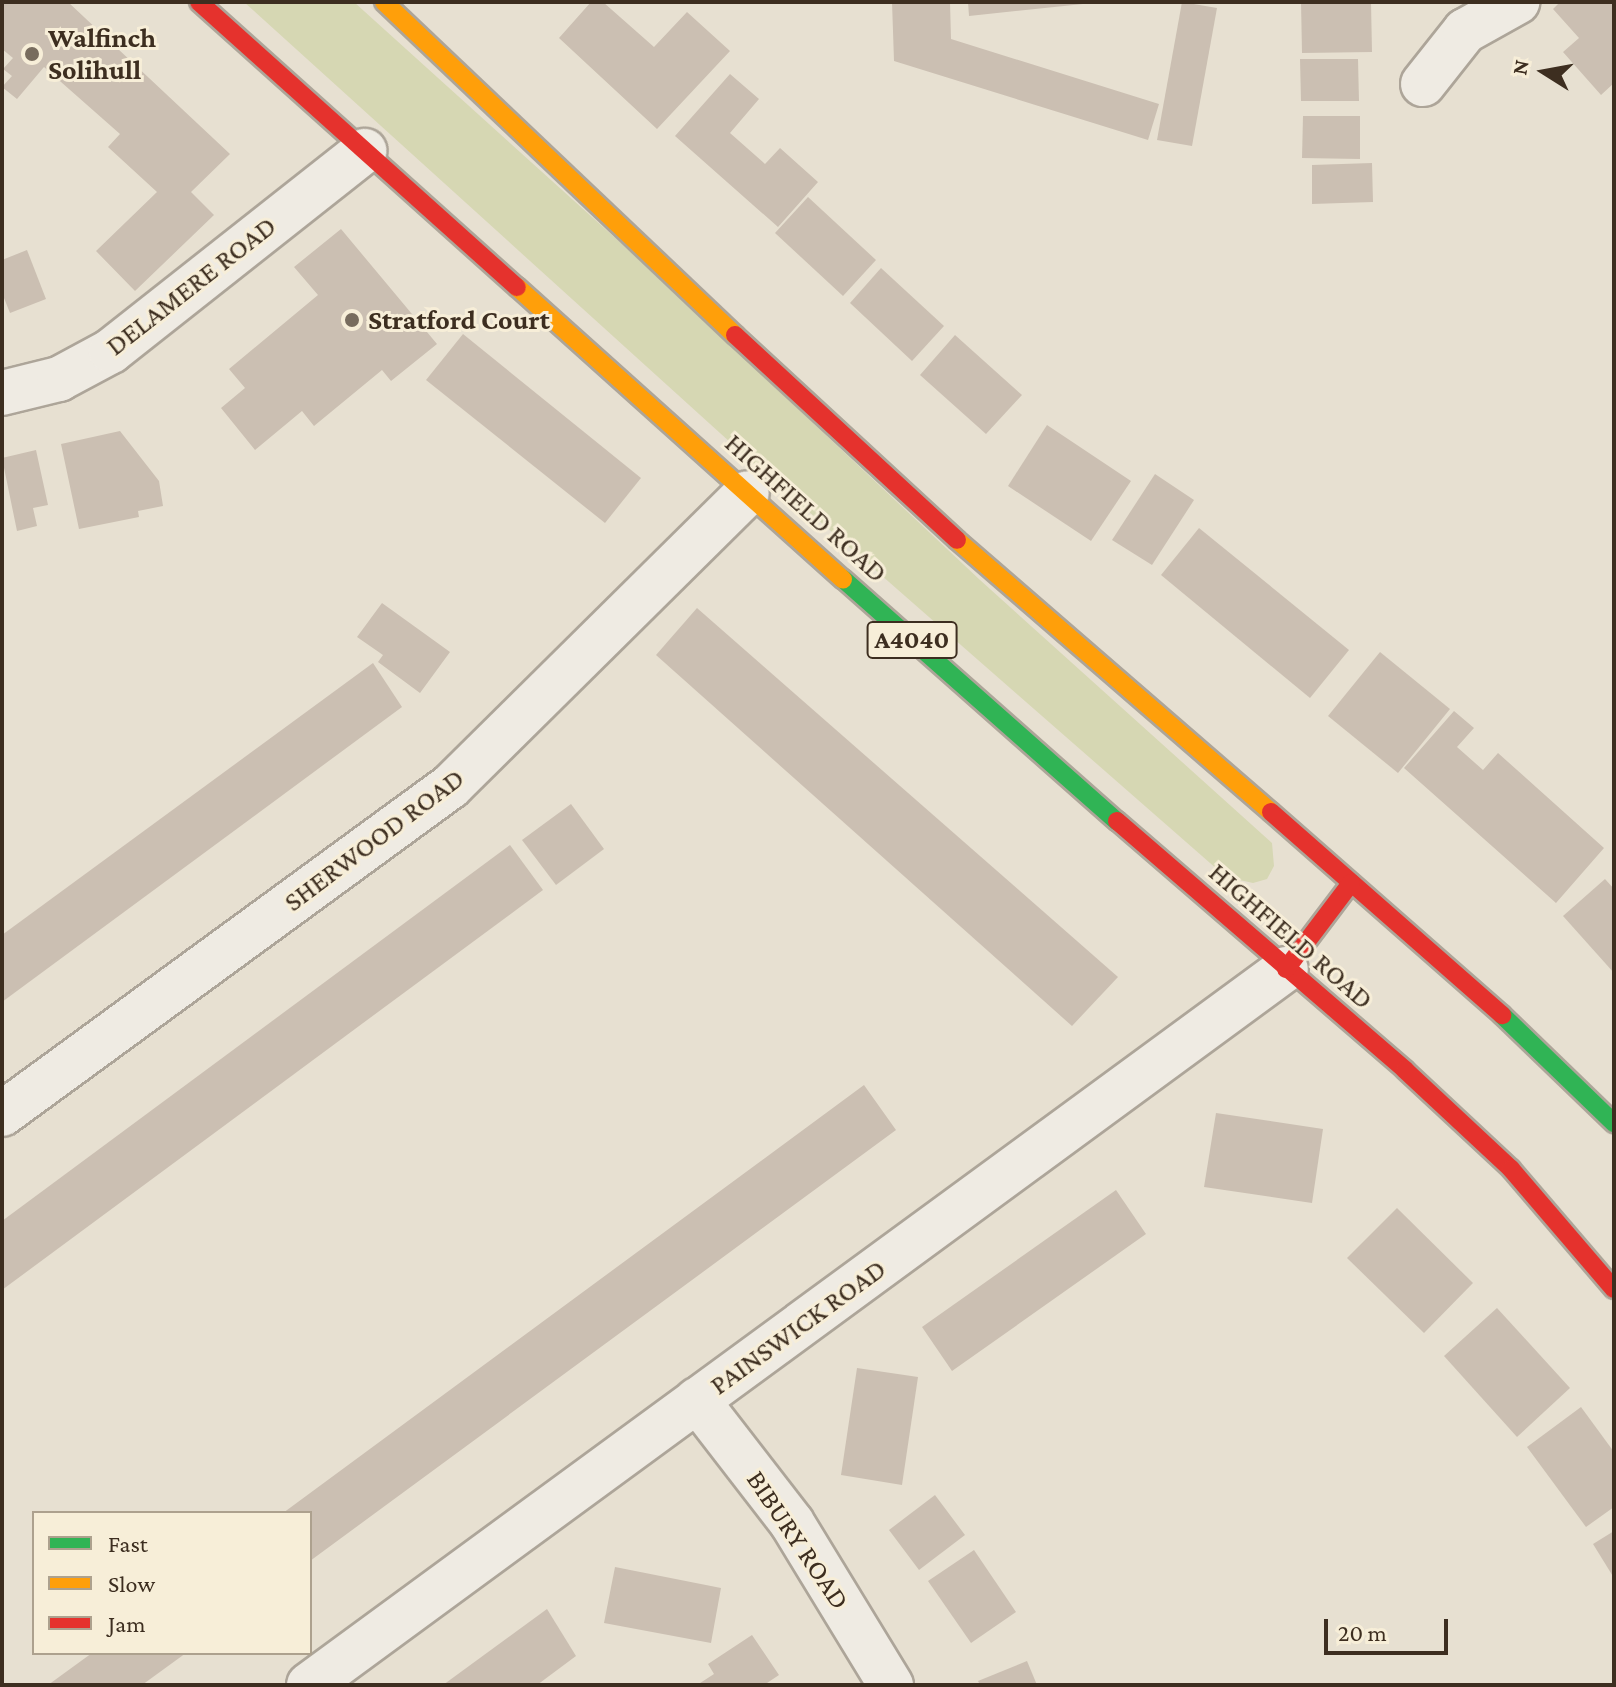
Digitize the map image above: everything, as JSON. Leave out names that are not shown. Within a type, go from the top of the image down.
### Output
[{"type":"main road","name":"HIGHFIELD ROAD","points":[[199,2],[747,493],[1286,969],[1405,1070],[1511,1169],[1614,1289]]},
{"type":"main road","points":[[384,2],[592,202],[990,571],[1465,979],[1614,1123]]},
{"type":"main road","points":[[1286,969],[1351,883]]},
{"type":"street","points":[[1423,84],[1465,31],[1517,2]]},
{"type":"street","name":"DELAMERE ROAD","points":[[2,393],[59,379],[111,351],[364,151]]},
{"type":"street","name":"SHERWOOD ROAD","points":[[2,1114],[451,786],[747,493]]},
{"type":"street","name":"PAINSWICK ROAD","points":[[309,1685],[1286,969]]},
{"type":"street","name":"BIBURY ROAD","points":[[697,1400],[792,1523],[891,1685]]},
{"type":"green space","points":[[244,2],[354,2],[644,264],[980,580],[1272,843],[1274,866],[1267,879],[1253,883],[1226,877],[752,462]]},
{"type":"building","points":[[2,2],[68,2],[230,154],[191,192],[214,215],[135,291],[96,251],[157,192],[108,147],[120,134],[44,67],[17,99],[2,87],[12,76],[3,69],[13,58],[2,49]]},
{"type":"building","points":[[591,2],[603,2],[654,47],[687,12],[730,51],[657,129],[559,38]]},
{"type":"building","points":[[892,2],[950,2],[951,39],[1159,104],[1148,140],[894,61]]},
{"type":"building","points":[[968,2],[1083,2],[1083,4],[969,16]]},
{"type":"building","points":[[1182,2],[1217,8],[1192,146],[1157,140]]},
{"type":"building","points":[[1301,2],[1371,2],[1372,52],[1302,53]]},
{"type":"building","points":[[1560,2],[1614,2],[1614,83],[1601,95],[1563,52],[1579,38],[1553,9]]},
{"type":"building","points":[[1300,59],[1358,59],[1359,101],[1301,101]]},
{"type":"building","points":[[730,74],[759,99],[730,133],[765,164],[780,148],[818,182],[778,227],[675,136]]},
{"type":"building","points":[[1303,116],[1360,116],[1360,159],[1302,158]]},
{"type":"building","points":[[1372,163],[1373,202],[1312,204],[1312,165]]},
{"type":"building","points":[[808,197],[876,260],[843,296],[775,233]]},
{"type":"building","name":"Stratford Court","points":[[341,229],[437,344],[391,381],[382,370],[314,426],[302,411],[255,450],[221,408],[245,388],[229,369],[318,295],[294,267]]},
{"type":"building","points":[[27,250],[46,299],[10,313],[2,293],[2,260]]},
{"type":"building","points":[[881,268],[944,326],[912,361],[850,303]]},
{"type":"building","points":[[463,334],[641,478],[605,523],[426,380]]},
{"type":"building","points":[[955,335],[1022,395],[986,434],[920,375]]},
{"type":"building","points":[[1047,425],[1131,481],[1091,541],[1008,486]]},
{"type":"building","points":[[120,431],[159,481],[163,506],[138,511],[139,517],[79,529],[61,444]]},
{"type":"building","points":[[36,450],[48,505],[33,508],[37,526],[17,531],[2,458]]},
{"type":"building","points":[[1155,474],[1194,500],[1152,565],[1112,540]]},
{"type":"building","points":[[1199,528],[1349,650],[1310,698],[1161,575]]},
{"type":"building","points":[[382,603],[450,652],[420,693],[378,662],[383,655],[357,637]]},
{"type":"building","points":[[697,608],[1118,977],[1072,1026],[656,655]]},
{"type":"building","points":[[1380,652],[1450,709],[1398,773],[1328,716]]},
{"type":"building","points":[[373,663],[402,707],[2,1002],[2,935]]},
{"type":"building","points":[[1454,711],[1474,728],[1457,747],[1483,770],[1498,753],[1604,848],[1556,903],[1404,768]]},
{"type":"building","points":[[571,804],[604,849],[556,885],[522,840]]},
{"type":"building","points":[[510,845],[543,890],[2,1290],[2,1221]]},
{"type":"building","points":[[1605,879],[1614,889],[1614,973],[1563,916]]},
{"type":"building","points":[[864,1085],[896,1130],[312,1560],[312,1511],[286,1511]]},
{"type":"building","points":[[1216,1113],[1323,1129],[1312,1203],[1204,1187]]},
{"type":"building","points":[[1116,1190],[1146,1234],[952,1371],[922,1327]]},
{"type":"building","points":[[1397,1208],[1473,1283],[1424,1333],[1347,1258]]},
{"type":"building","points":[[1497,1308],[1570,1388],[1517,1437],[1444,1356]]},
{"type":"building","points":[[857,1368],[918,1377],[902,1485],[841,1475]]},
{"type":"building","points":[[1581,1407],[1614,1452],[1614,1507],[1586,1527],[1527,1447]]},
{"type":"building","points":[[935,1495],[965,1535],[919,1570],[889,1530]]},
{"type":"building","points":[[1614,1531],[1614,1578],[1593,1544]]},
{"type":"building","points":[[974,1550],[1016,1612],[971,1643],[928,1581]]},
{"type":"building","points":[[615,1567],[721,1588],[711,1643],[604,1623]]},
{"type":"building","points":[[547,1609],[576,1656],[537,1685],[443,1685]]},
{"type":"building","points":[[752,1635],[779,1675],[764,1685],[697,1685],[714,1674],[708,1664]]},
{"type":"building","points":[[89,1655],[183,1655],[142,1685],[48,1685]]},
{"type":"building","points":[[1027,1661],[1037,1685],[980,1685],[978,1681]]},
{"type":"traffic: fast","points":[[843,579],[1117,821]]},
{"type":"traffic: fast","points":[[1502,1015],[1614,1123]]},
{"type":"traffic: slow","points":[[384,2],[735,335]]},
{"type":"traffic: slow","points":[[517,287],[843,579]]},
{"type":"traffic: slow","points":[[957,540],[1271,812]]},
{"type":"traffic: jam","points":[[199,2],[517,287]]},
{"type":"traffic: jam","points":[[735,335],[957,540]]},
{"type":"traffic: jam","points":[[1271,812],[1502,1015]]},
{"type":"traffic: jam","points":[[1117,821],[1405,1070],[1511,1169],[1614,1289]]},
{"type":"traffic: jam","points":[[1286,969],[1351,883]]},
{"type":"place","name":"Walfinch Solihull","points":[[32,54]]},
{"type":"place","name":"Stratford Court","points":[[352,320]]}]
